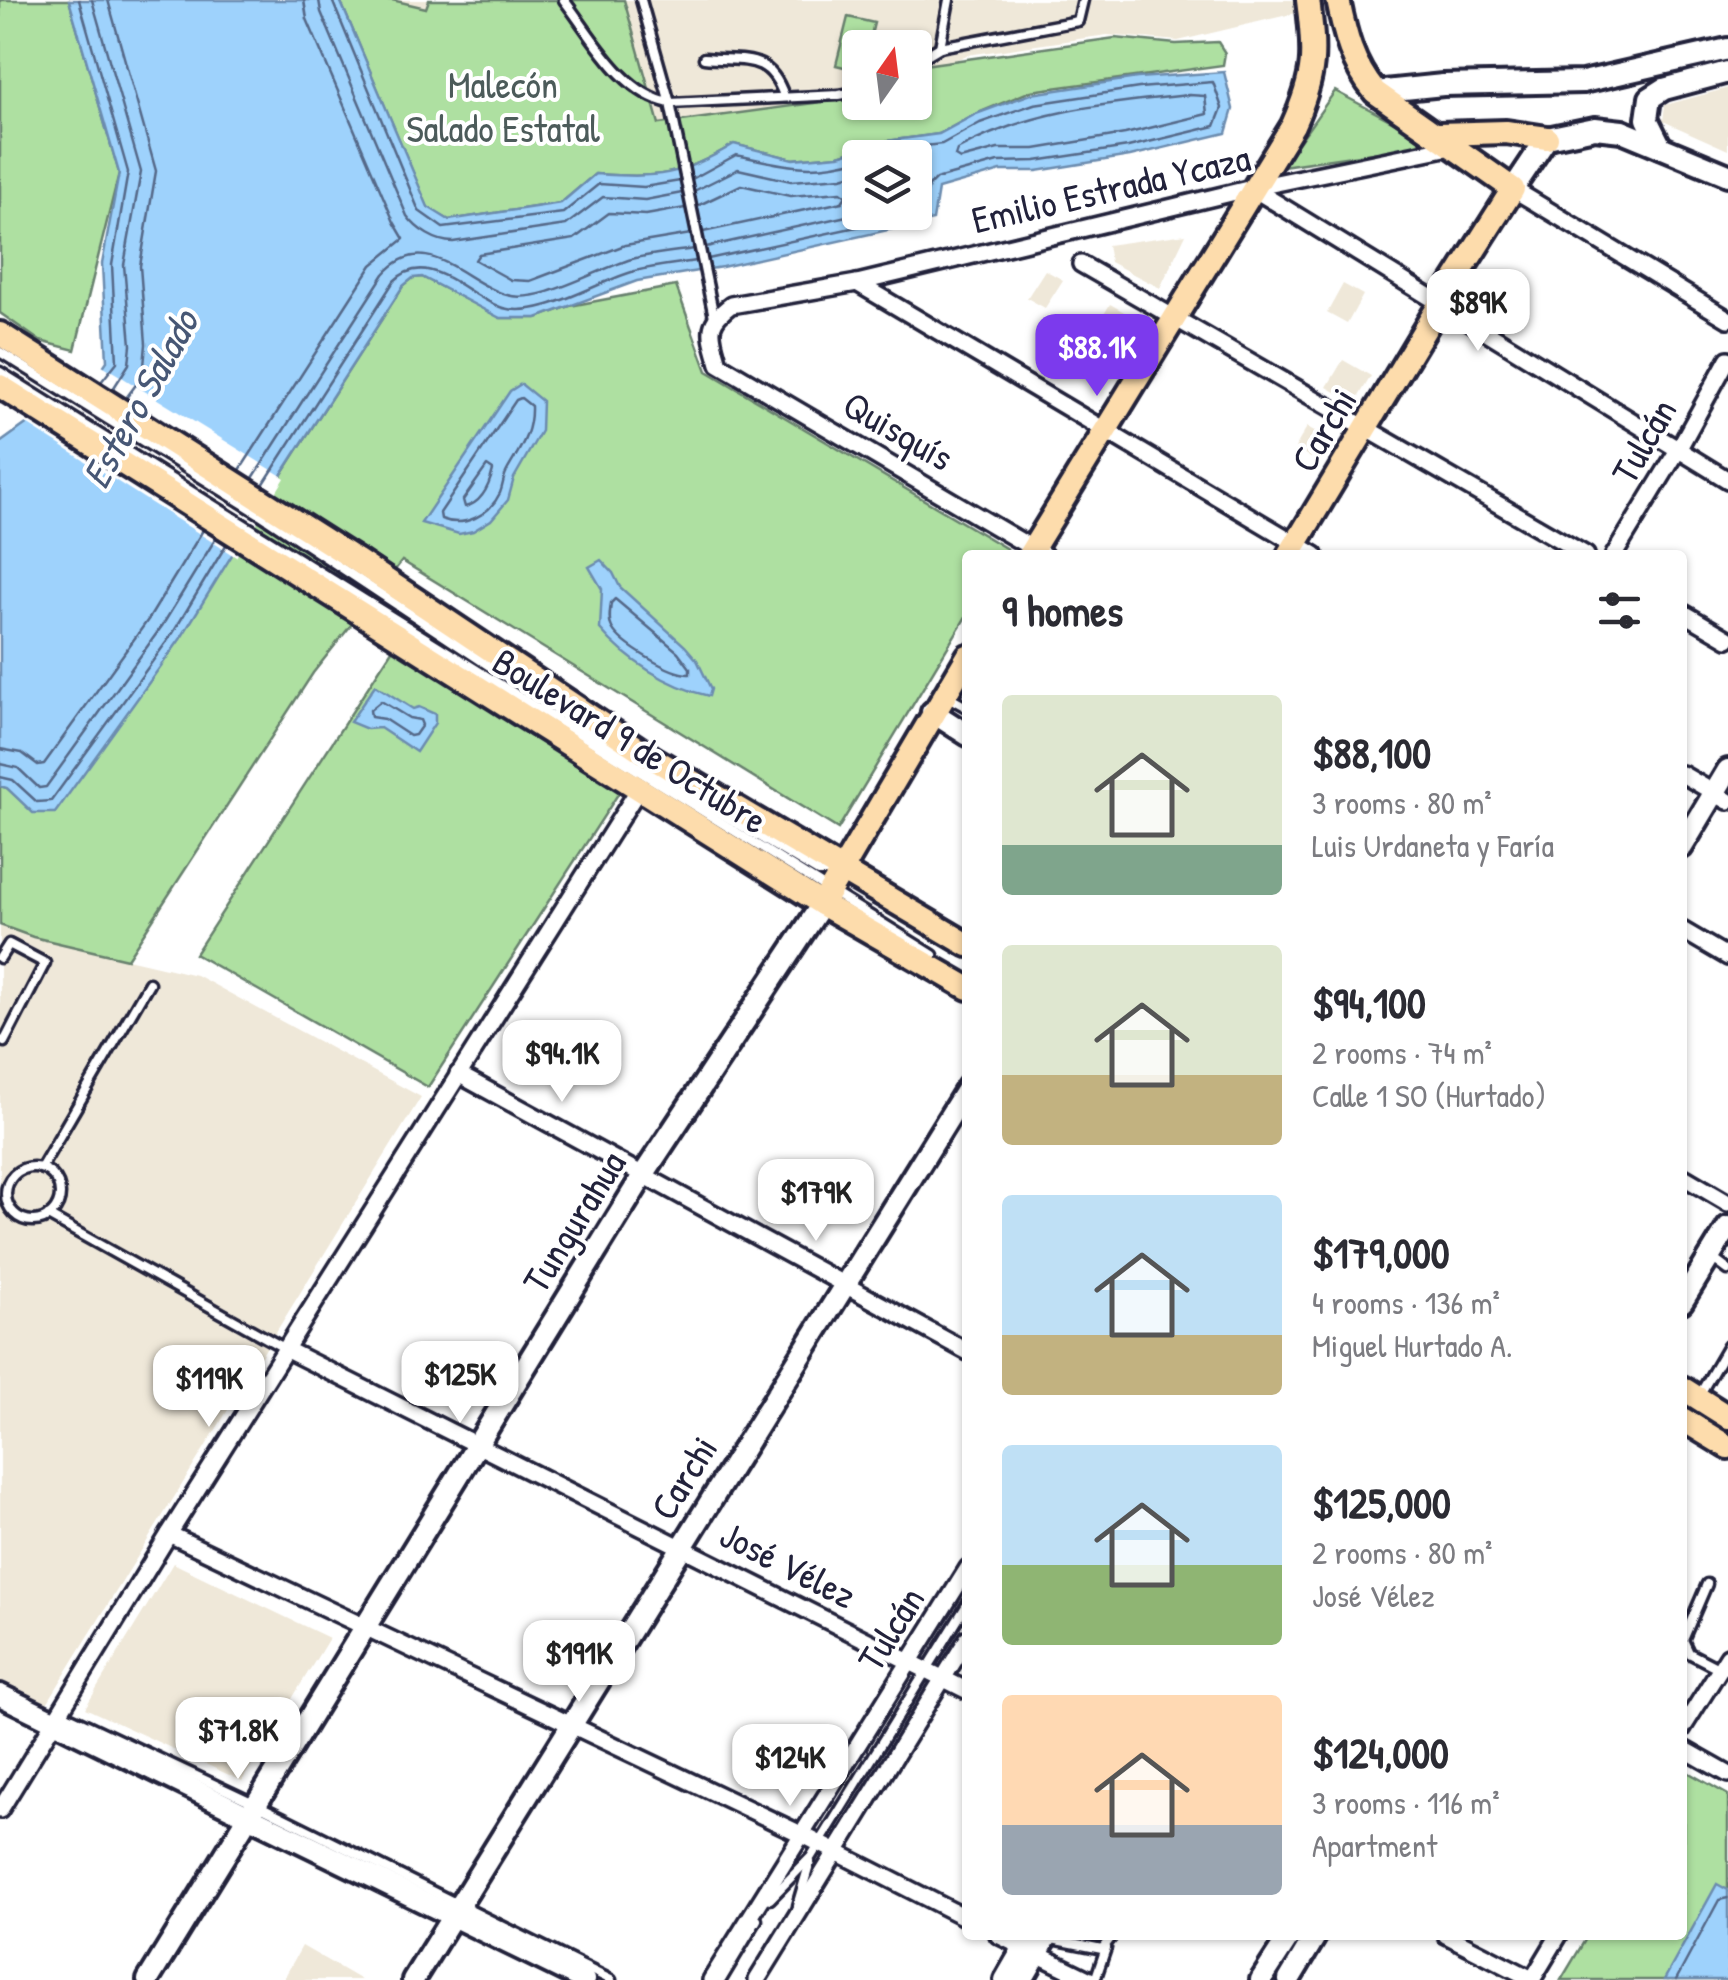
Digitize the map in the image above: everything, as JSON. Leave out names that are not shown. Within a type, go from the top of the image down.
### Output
[{"type":"main road","points":[[1037,550],[1105,430],[1293,124],[1312,76],[1314,44],[1308,0]]},
{"type":"main road","points":[[1338,0],[1349,50],[1359,73],[1375,92],[1513,189]]},
{"type":"main road","points":[[1375,92],[1443,85],[1538,86],[1583,82],[1728,48]]},
{"type":"main road","points":[[1661,147],[1646,114],[1653,94],[1728,72]]},
{"type":"main road","points":[[1447,140],[1506,132],[1547,138],[1604,128],[1632,134],[1728,175]]},
{"type":"main road","name":"Carchi","points":[[1301,550],[1366,427],[1547,138]]},
{"type":"main road","name":"Boulevard 9 de Octubre","points":[[0,334],[24,359],[270,514],[356,560],[654,760],[962,942]]},
{"type":"main road","points":[[4,387],[262,544]]},
{"type":"main road","name":"Boulevard 9 de Octubre","points":[[262,544],[640,787],[962,984]]},
{"type":"main road","name":"Tungurahua","points":[[148,1980],[644,1175],[825,898],[962,665]]},
{"type":"main road","points":[[938,703],[962,728]]},
{"type":"main road","points":[[1687,841],[1721,797],[1728,770]]},
{"type":"main road","name":"Carchi","points":[[413,1980],[962,1098]]},
{"type":"main road","points":[[1687,1294],[1728,1227]]},
{"type":"main road","points":[[1690,1393],[1728,1417]]},
{"type":"main road","points":[[1687,1422],[1728,1447]]},
{"type":"main road","points":[[0,1695],[52,1715],[252,1810],[456,1911],[584,1980]]},
{"type":"main road","points":[[1261,1980],[1287,1940]]},
{"type":"main road","points":[[1289,1980],[1313,1940]]},
{"type":"main road","points":[[1005,1980],[1037,1942]]},
{"type":"main road","points":[[1022,1980],[1037,1942]]},
{"type":"street","name":"Emilio Estrada Ycaza","points":[[714,317],[730,305],[857,283],[1447,140]]},
{"type":"street","points":[[1252,188],[1728,480]]},
{"type":"street","points":[[1513,189],[1728,320]]},
{"type":"street","points":[[1082,264],[1577,550]]},
{"type":"street","points":[[857,283],[1298,550]]},
{"type":"street","name":"Quisquís","points":[[714,317],[711,328],[719,364],[1030,550]]},
{"type":"street","name":"Tulcán","points":[[1617,550],[1728,358]]},
{"type":"street","points":[[1687,615],[1728,638]]},
{"type":"street","points":[[1687,777],[1721,797]]},
{"type":"street","points":[[0,1810],[52,1715],[287,1350],[640,787]]},
{"type":"street","points":[[1687,933],[1728,957]]},
{"type":"street","points":[[458,1074],[962,1349]]},
{"type":"street","points":[[1687,1179],[1728,1203]]},
{"type":"street","name":"José Vélez","points":[[287,1350],[962,1688]]},
{"type":"street","points":[[169,1534],[801,1834],[815,1851],[835,1852],[962,1916]]},
{"type":"street","name":"Tulcán","points":[[711,1980],[962,1577]]},
{"type":"street","name":"Tulcán","points":[[754,1980],[962,1647]]},
{"type":"street","points":[[1687,1721],[1724,1662]]},
{"type":"street","points":[[1687,1751],[1728,1774]]},
{"type":"street","points":[[1456,1940],[1532,1980],[1556,1940]]},
{"type":"street","points":[[1037,1942],[1093,1980]]},
{"type":"lane","points":[[564,0],[624,78],[652,98],[670,103],[842,94]]},
{"type":"lane","points":[[641,0],[670,103],[714,317]]},
{"type":"lane","points":[[940,47],[949,0]]},
{"type":"lane","points":[[932,52],[940,47],[1078,21],[1083,0]]},
{"type":"lane","points":[[704,58],[768,66],[776,74],[784,96]]},
{"type":"lane","points":[[0,352],[24,359]]},
{"type":"lane","name":"Boulevard 9 de Octubre","points":[[262,544],[825,898],[962,973]]},
{"type":"lane","points":[[938,703],[962,707]]},
{"type":"lane","points":[[0,958],[9,944],[45,963],[4,1042],[0,1040]]},
{"type":"lane","points":[[41,1168],[149,983]]},
{"type":"lane","points":[[31,1166],[41,1168],[55,1178],[60,1194],[55,1210],[32,1221],[15,1215],[3,1190],[14,1174],[31,1166]]},
{"type":"lane","name":"José Vélez","points":[[48,1216],[287,1350]]},
{"type":"lane","points":[[1710,1257],[1728,1270]]},
{"type":"lane","points":[[1690,1393],[1728,1346]]},
{"type":"lane","points":[[1687,1631],[1707,1584]]},
{"type":"lane","points":[[721,1980],[774,1892],[815,1851],[962,1613]]},
{"type":"lane","points":[[1687,1648],[1689,1652],[1724,1662]]},
{"type":"lane","points":[[754,1980],[798,1905],[815,1851]]},
{"type":"lane","points":[[456,1911],[612,1980]]},
{"type":"lane","points":[[1093,1980],[1110,1940]]},
{"type":"lane","points":[[1037,1942],[1106,1948]]},
{"type":"shaded area","points":[[345,0],[1295,0],[1296,13],[1178,41],[1107,35],[967,55],[932,70],[932,30],[842,30],[842,100],[652,137]]},
{"type":"shaded area","points":[[1728,88],[1728,150],[1663,121],[1665,105]]},
{"type":"shaded area","points":[[1186,234],[1160,288],[1110,262],[1107,245]]},
{"type":"shaded area","points":[[1045,270],[1063,280],[1045,308],[1027,298]]},
{"type":"shaded area","points":[[1343,284],[1363,295],[1347,324],[1327,313]]},
{"type":"shaded area","points":[[1110,304],[1140,321],[1121,354],[1091,337]]},
{"type":"shaded area","points":[[1091,341],[1116,355],[1106,373],[1081,359]]},
{"type":"shaded area","points":[[1343,360],[1371,376],[1355,403],[1327,387]]},
{"type":"shaded area","points":[[1307,427],[1324,436],[1311,458],[1295,448]]},
{"type":"shaded area","points":[[0,925],[33,937],[196,975],[421,1097],[46,1705],[0,1682]]},
{"type":"shaded area","points":[[173,1563],[329,1638],[242,1781],[85,1708]]},
{"type":"shaded area","points":[[302,1946],[361,1980],[283,1980]]},
{"type":"green space","points":[[0,0],[69,0],[119,173],[75,350],[40,341],[0,313]]},
{"type":"green space","name":"Malecón Salado Estatal","points":[[340,0],[392,0],[426,8],[429,0],[624,0],[659,124],[842,97],[842,120],[932,120],[932,64],[1115,38],[1176,44],[1218,42],[1225,53],[1223,65],[1031,91],[939,134],[894,140],[842,140],[839,155],[793,159],[734,144],[668,173],[595,174],[561,203],[449,220],[428,208]]},
{"type":"green space","points":[[848,17],[874,23],[872,30],[845,30]]},
{"type":"green space","points":[[842,41],[842,66],[836,65]]},
{"type":"green space","points":[[1335,91],[1435,144],[1282,166]]},
{"type":"green space","points":[[422,277],[501,318],[537,318],[570,306],[676,286],[707,371],[1007,549],[962,550],[962,623],[838,829],[402,561],[313,673],[127,959],[33,937],[0,925],[0,786],[33,812],[167,653],[403,286]]},
{"type":"green space","points":[[394,647],[622,788],[428,1087],[195,954]]},
{"type":"green space","points":[[1687,1772],[1728,1795],[1728,1980],[1561,1980],[1585,1940],[1687,1940]]},
{"type":"water","name":"Estero Salado","points":[[69,0],[340,0],[428,207],[449,220],[561,203],[595,174],[668,173],[734,144],[793,159],[842,154],[842,230],[888,230],[722,267],[637,281],[537,318],[500,318],[422,277],[413,278],[403,286],[181,638],[55,813],[33,813],[0,786],[0,443],[100,371],[107,361],[102,264],[119,173]]},
{"type":"water","points":[[1224,72],[1233,109],[1226,133],[1130,156],[1037,171],[1001,171],[938,189],[933,220],[932,140],[894,140],[939,134],[976,114],[1031,94],[1137,78]]},
{"type":"water","points":[[521,384],[542,401],[541,431],[514,478],[508,500],[491,520],[473,531],[459,534],[421,523],[510,391]]},
{"type":"water","points":[[601,560],[620,587],[697,660],[711,689],[709,696],[649,671],[600,629],[602,589],[589,567]]},
{"type":"water","points":[[375,685],[413,709],[419,707],[435,714],[435,723],[416,752],[380,728],[367,729],[350,722]]},
{"type":"water","points":[[1717,1884],[1728,1890],[1728,1980],[1664,1980]]},
{"type":"pier","points":[[99,363],[285,478],[236,557],[22,421]]}]
